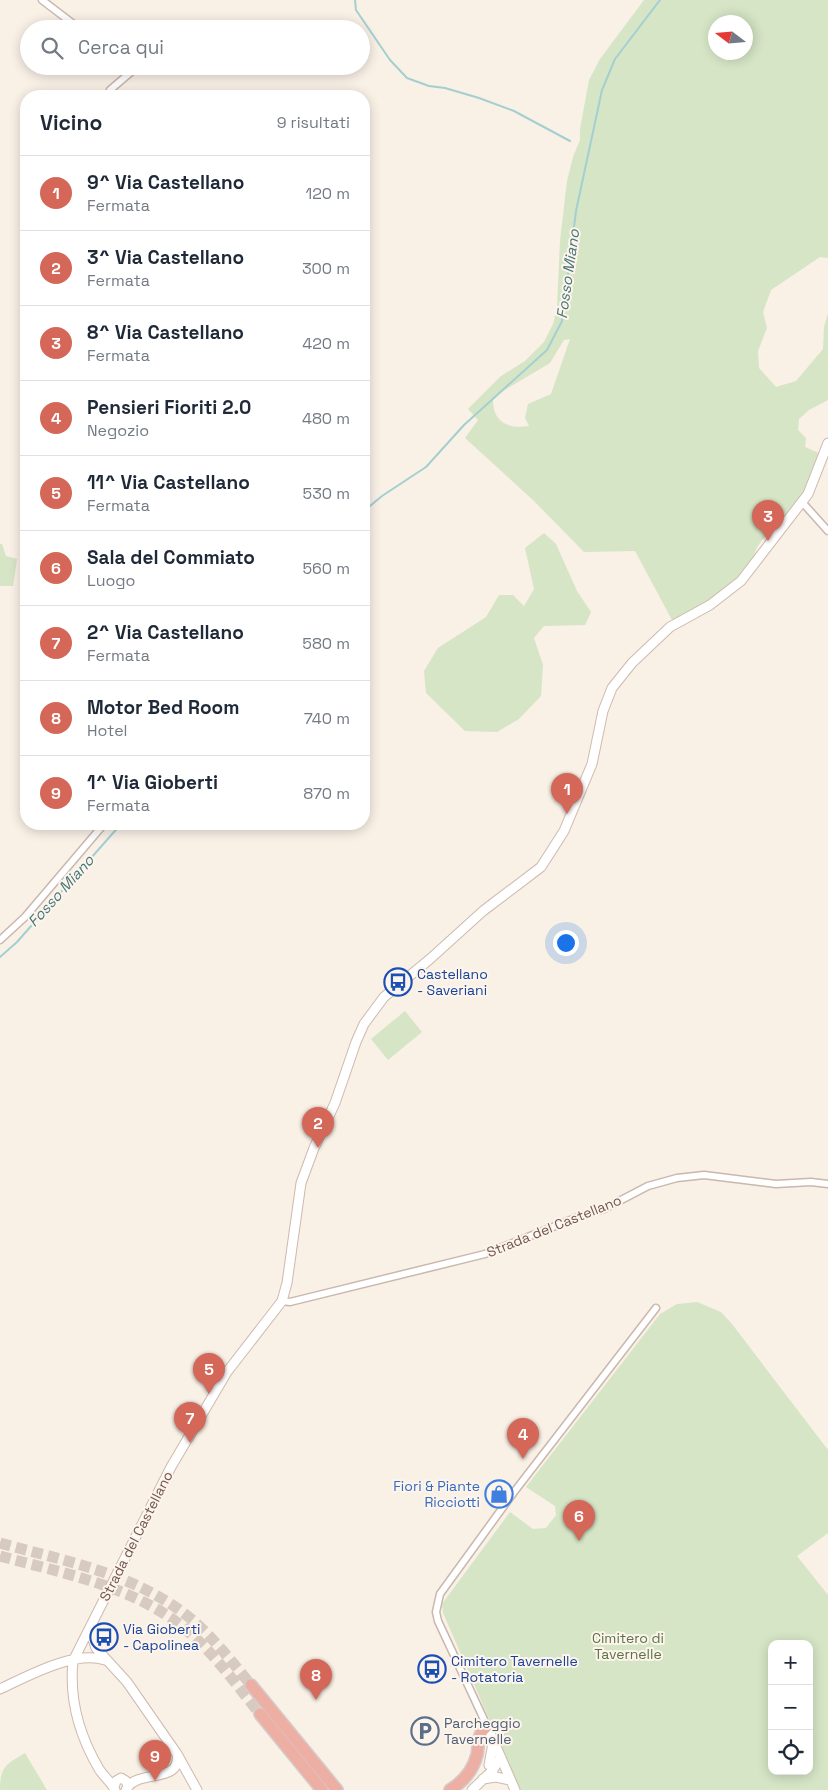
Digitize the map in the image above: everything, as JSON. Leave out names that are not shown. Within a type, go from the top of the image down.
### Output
[{"type":"highway","points":[[251,1685],[337,1790]]},
{"type":"highway","points":[[260,1714],[322,1790]]},
{"type":"highway","points":[[450,1790],[464,1779],[472,1768],[476,1757],[479,1735],[487,1726]]},
{"type":"street","points":[[42,0],[68,20]]},
{"type":"street","points":[[110,90],[128,75]]},
{"type":"street","name":"Strada del Castellano","points":[[115,1788],[100,1770],[81,1732],[70,1683],[73,1661],[139,1528],[210,1400],[228,1372],[282,1301],[287,1282],[299,1196],[305,1170],[335,1103],[356,1042],[373,1009],[470,922],[541,867],[551,855],[564,831],[592,764],[603,711],[612,688],[621,675],[670,627],[710,605],[742,581],[812,486],[828,442]]},
{"type":"street","points":[[802,502],[828,531]]},
{"type":"street","points":[[0,940],[25,917],[99,830]]},
{"type":"street","name":"Strada del Castellano","points":[[282,1301],[290,1302],[485,1254],[578,1217],[604,1210],[648,1186],[677,1178],[704,1175],[776,1184],[810,1182],[828,1184]]},
{"type":"street","points":[[515,1790],[438,1621],[436,1612],[440,1594],[526,1476],[656,1308]]},
{"type":"street","points":[[93,1620],[92,1636],[96,1648],[127,1682],[177,1754],[197,1790]]},
{"type":"street","points":[[0,1689],[48,1667],[86,1657],[106,1661]]},
{"type":"street","points":[[477,1785],[489,1765],[493,1741]]},
{"type":"street","points":[[127,1789],[142,1777],[168,1774],[176,1765],[177,1754]]},
{"type":"street","points":[[489,1765],[500,1758]]},
{"type":"street","points":[[477,1785],[493,1770],[500,1758]]},
{"type":"street","points":[[477,1785],[496,1777],[510,1780]]},
{"type":"street","name":"Strada del Castellano","points":[[115,1788],[116,1780],[120,1778],[126,1781],[127,1789]]},
{"type":"green space","points":[[644,0],[828,0],[828,258],[820,257],[771,290],[763,312],[767,328],[758,351],[759,368],[776,387],[796,381],[823,349],[824,327],[828,313],[828,400],[809,410],[799,419],[798,430],[806,438],[805,447],[821,454],[800,498],[781,522],[760,543],[754,559],[745,570],[717,595],[672,620],[635,551],[584,552],[534,501],[465,438],[478,420],[468,409],[501,376],[525,361],[544,342],[553,324],[557,308],[560,241],[567,181],[573,157],[580,140],[580,129],[589,80],[600,59]],"holes":[[[570,339],[551,394],[528,404],[525,418],[529,426],[522,427],[504,423],[499,419],[494,408],[493,400],[503,391],[550,363],[564,340]]]},
{"type":"green space","points":[[544,533],[556,544],[577,591],[591,612],[585,625],[544,626],[534,638],[543,665],[541,696],[519,719],[497,732],[465,731],[426,693],[424,671],[438,648],[486,617],[499,595],[513,595],[524,606],[534,589],[525,548]]},
{"type":"green space","points":[[0,544],[2,544],[6,556],[17,559],[13,586],[0,586]]},
{"type":"green space","points":[[405,1011],[422,1032],[388,1060],[371,1039]]},
{"type":"green space","name":"Cimitero di Tavernelle","points":[[697,1302],[721,1312],[828,1450],[828,1533],[797,1556],[828,1595],[828,1790],[520,1790],[443,1613],[442,1604],[510,1512],[533,1529],[546,1528],[556,1515],[555,1506],[526,1487],[660,1314],[677,1304]]},
{"type":"green space","points":[[25,1753],[47,1790],[0,1790],[3,1771],[9,1763]]},
{"type":"waterway","points":[[355,0],[356,10],[363,20]]},
{"type":"waterway","name":"Fosso Miano","points":[[370,506],[426,467],[464,425],[547,350],[562,321],[576,211],[602,90],[615,59],[660,0]]},
{"type":"waterway","points":[[370,31],[390,60],[407,78],[429,86],[445,88],[479,98],[514,111],[570,141]]},
{"type":"waterway","name":"Fosso Miano","points":[[0,957],[17,942],[116,830]]},
{"type":"tunnel","points":[[0,1543],[74,1563],[147,1590],[190,1618],[207,1633],[251,1685]]},
{"type":"tunnel","points":[[0,1556],[72,1575],[120,1591],[164,1614],[184,1628],[205,1647],[260,1714]]},
{"type":"place","name":"8^ Via Castellano","points":[[768,541]]},
{"type":"place","name":"9^ Via Castellano","points":[[567,814]]},
{"type":"place","name":"Castellano - Saveriani","points":[[398,982]]},
{"type":"place","name":"3^ Via Castellano","points":[[318,1148]]},
{"type":"place","name":"11^ Via Castellano","points":[[209,1394]]},
{"type":"place","name":"2^ Via Castellano","points":[[190,1443]]},
{"type":"place","name":"Pensieri Fioriti 2.0","points":[[523,1459]]},
{"type":"place","name":"Fiori & Piante Ricciotti","points":[[499,1494]]},
{"type":"place","name":"Sala del Commiato","points":[[579,1541]]},
{"type":"place","name":"Via Gioberti - Capolinea","points":[[104,1637]]},
{"type":"place","name":"Cimitero Tavernelle - Rotatoria","points":[[432,1669]]},
{"type":"place","name":"Motor Bed Room","points":[[316,1700]]},
{"type":"place","name":"Parcheggio Tavernelle","points":[[425,1731]]},
{"type":"place","name":"1^ Via Gioberti","points":[[155,1781]]}]
